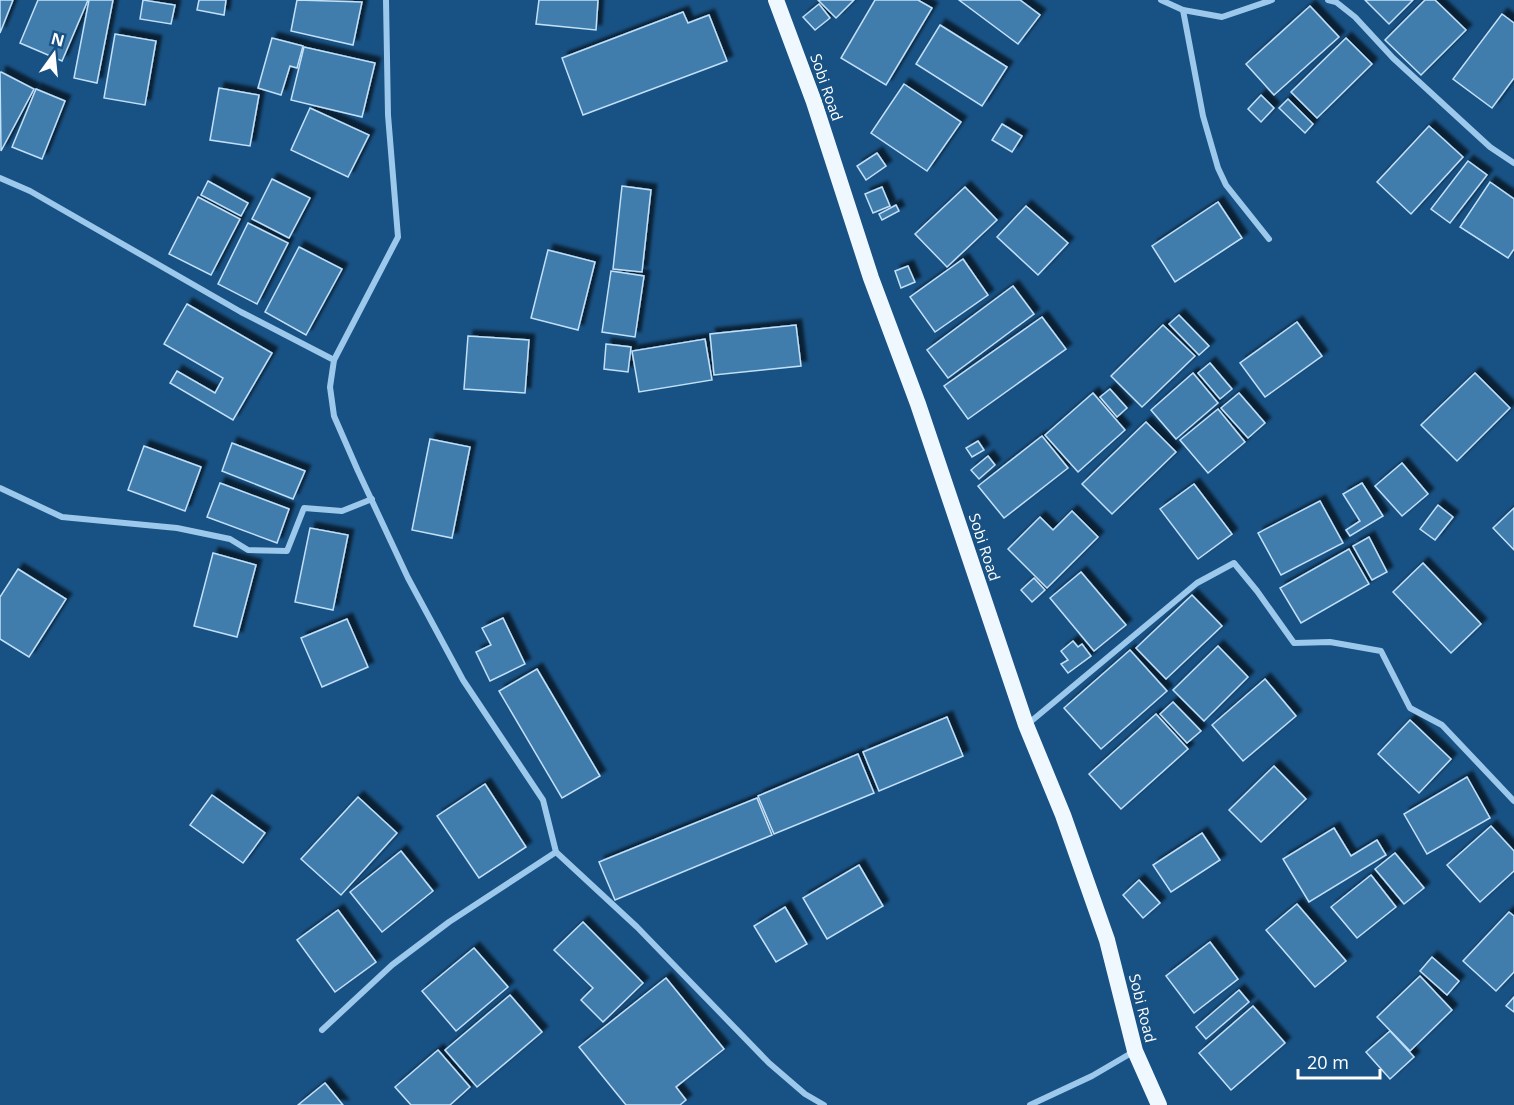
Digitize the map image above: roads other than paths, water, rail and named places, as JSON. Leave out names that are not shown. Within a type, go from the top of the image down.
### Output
[{"type":"highway","name":"Sobi Road","points":[[776,0],[814,102],[871,278],[918,404],[1026,725],[1063,815],[1107,940],[1135,1051],[1159,1105]]},
{"type":"street","points":[[387,0],[388,115],[398,237],[334,360],[330,387],[334,416],[408,578],[463,680],[543,800],[556,852],[637,927],[770,1063],[805,1094],[824,1105]]},
{"type":"street","points":[[1161,0],[1183,10],[1222,18],[1272,0]]},
{"type":"street","points":[[1328,0],[1336,1],[1355,17],[1393,58],[1490,147],[1514,163]]},
{"type":"street","points":[[1183,10],[1191,39],[1203,116],[1218,168],[1226,185],[1269,239]]},
{"type":"street","points":[[0,178],[30,191],[241,312],[334,360]]},
{"type":"street","points":[[0,489],[62,517],[177,528],[230,539],[248,550],[278,551],[287,551],[304,508],[342,511],[372,499]]},
{"type":"street","points":[[1026,725],[1197,583],[1234,563],[1294,643],[1330,642],[1381,651],[1410,708],[1442,724],[1514,801]]},
{"type":"street","points":[[322,1030],[392,965],[449,922],[556,852]]},
{"type":"street","points":[[1030,1105],[1092,1076],[1135,1051]]}]
